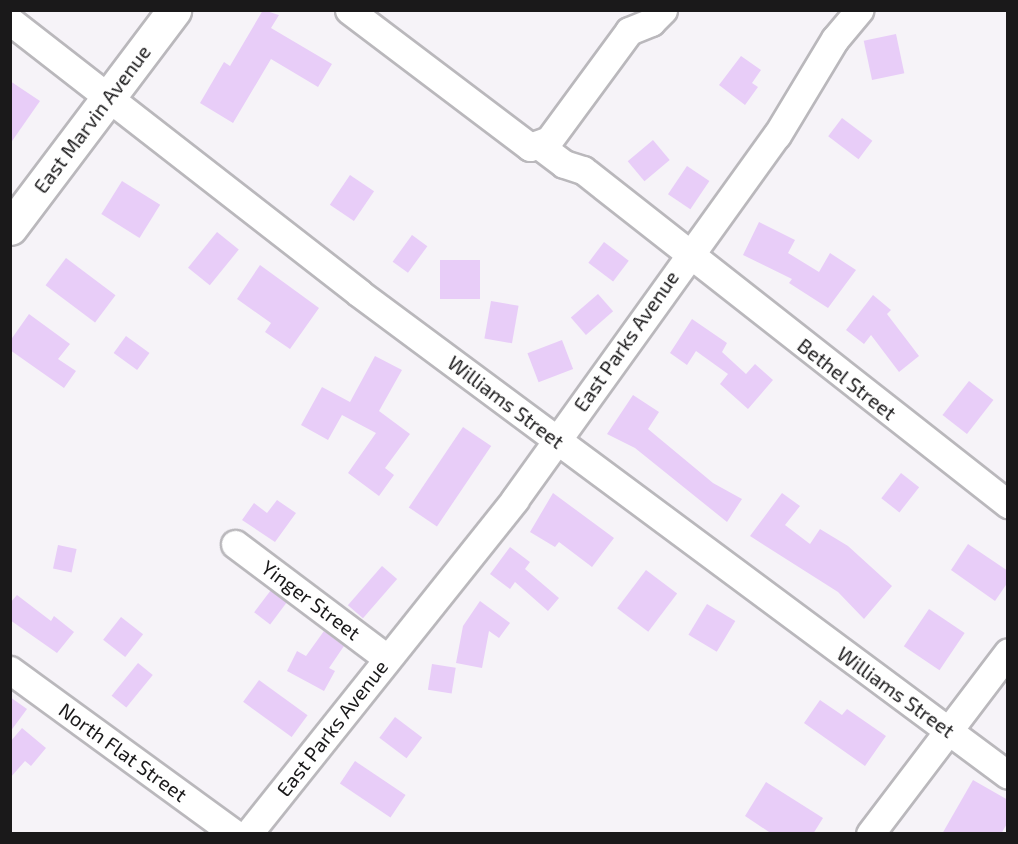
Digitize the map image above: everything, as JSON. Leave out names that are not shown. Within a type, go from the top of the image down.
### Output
[{"type":"main road","name":"East Marvin Avenue","points":[[10,228],[174,10]]},
{"type":"street","name":"Bethel Street","points":[[349,10],[520,142],[540,146],[564,164],[583,170],[1008,504]]},
{"type":"street","points":[[540,146],[549,140],[629,31],[651,22],[663,10]]},
{"type":"street","name":"East Parks Avenue","points":[[248,834],[556,440],[687,254],[777,135],[835,39],[859,10]]},
{"type":"street","name":"Williams Street","points":[[10,21],[109,95],[359,293],[1008,775]]},
{"type":"street","name":"Yinger Street","points":[[235,544],[387,658]]},
{"type":"street","points":[[870,834],[1008,652]]},
{"type":"street","name":"North Flat Street","points":[[10,670],[235,834]]},
{"type":"building","points":[[263,10],[279,15],[271,28],[332,64],[318,87],[271,59],[233,123],[200,103],[224,62],[230,66]]},
{"type":"building","points":[[896,34],[904,73],[872,80],[864,41]]},
{"type":"building","points":[[741,56],[761,70],[752,83],[758,87],[745,105],[719,85]]},
{"type":"building","points":[[10,81],[40,101],[10,144]]},
{"type":"building","points":[[842,118],[872,141],[859,159],[828,136]]},
{"type":"building","points":[[653,140],[670,160],[644,181],[628,161]]},
{"type":"building","points":[[687,166],[709,181],[690,209],[668,194]]},
{"type":"building","points":[[350,175],[374,191],[354,221],[330,205]]},
{"type":"building","points":[[122,181],[160,205],[139,238],[101,214]]},
{"type":"building","points":[[759,222],[795,240],[788,253],[819,272],[830,253],[856,270],[828,308],[789,283],[792,279],[743,255]]},
{"type":"building","points":[[217,232],[239,250],[210,285],[188,268]]},
{"type":"building","points":[[412,235],[427,246],[408,273],[393,262]]},
{"type":"building","points":[[604,242],[629,261],[613,281],[588,263]]},
{"type":"building","points":[[66,258],[116,295],[95,322],[46,285]]},
{"type":"building","points":[[440,260],[480,260],[480,299],[440,299]]},
{"type":"building","points":[[260,265],[319,308],[290,349],[265,332],[271,323],[237,299]]},
{"type":"building","points":[[598,294],[613,311],[586,335],[571,318]]},
{"type":"building","points":[[873,295],[891,310],[887,314],[919,356],[899,372],[871,335],[864,344],[846,330]]},
{"type":"building","points":[[491,301],[519,306],[512,343],[484,338]]},
{"type":"building","points":[[29,314],[70,344],[58,359],[76,371],[64,388],[10,350],[10,341]]},
{"type":"building","points":[[692,319],[727,343],[722,352],[746,374],[755,364],[773,380],[748,409],[720,384],[728,374],[696,351],[687,365],[670,353]]},
{"type":"building","points":[[126,336],[149,353],[137,370],[114,353]]},
{"type":"building","points":[[562,340],[573,369],[539,382],[527,353]]},
{"type":"building","points":[[375,356],[402,370],[379,411],[410,434],[385,468],[394,475],[379,496],[348,473],[376,433],[342,415],[328,440],[301,425],[322,387],[350,402]]},
{"type":"building","points":[[969,381],[993,400],[967,434],[943,415]]},
{"type":"building","points":[[633,395],[659,412],[648,429],[713,483],[742,499],[727,522],[635,448],[607,434]]},
{"type":"building","points":[[463,427],[491,446],[437,526],[409,507]]},
{"type":"building","points":[[901,473],[919,487],[899,512],[881,498]]},
{"type":"building","points":[[553,493],[614,538],[592,567],[559,542],[555,547],[530,532]]},
{"type":"building","points":[[782,493],[800,506],[785,525],[810,544],[820,529],[848,546],[892,586],[864,619],[838,592],[750,536]]},
{"type":"building","points":[[277,500],[296,513],[275,542],[242,520],[254,503],[267,513]]},
{"type":"building","points":[[968,544],[1008,571],[1008,582],[995,601],[951,570]]},
{"type":"building","points":[[58,545],[77,549],[72,572],[53,568]]},
{"type":"building","points":[[510,547],[530,562],[525,569],[559,598],[548,611],[515,582],[510,589],[490,574]]},
{"type":"building","points":[[382,566],[397,579],[363,618],[348,605]]},
{"type":"building","points":[[646,570],[677,593],[648,632],[617,608]]},
{"type":"building","points":[[271,590],[287,602],[270,624],[254,612]]},
{"type":"building","points":[[17,595],[51,621],[54,616],[74,632],[57,653],[10,620],[10,603]]},
{"type":"building","points":[[480,601],[510,623],[499,638],[489,631],[482,668],[456,663],[463,626]]},
{"type":"building","points":[[707,604],[735,621],[717,652],[688,635]]},
{"type":"building","points":[[929,609],[965,633],[939,670],[904,646]]},
{"type":"building","points":[[121,617],[143,634],[125,657],[103,640]]},
{"type":"building","points":[[324,631],[344,646],[329,668],[335,671],[324,691],[287,671],[297,651],[306,656]]},
{"type":"building","points":[[138,663],[153,675],[126,708],[112,696]]},
{"type":"building","points":[[432,664],[456,668],[452,693],[428,690]]},
{"type":"building","points":[[259,680],[308,715],[292,737],[243,702]]},
{"type":"building","points":[[10,697],[27,709],[10,732]]},
{"type":"building","points":[[820,700],[842,715],[847,709],[886,736],[865,766],[804,723]]},
{"type":"building","points":[[395,717],[422,737],[407,758],[379,738]]},
{"type":"building","points":[[22,728],[46,748],[31,766],[25,761],[10,778],[10,742]]},
{"type":"building","points":[[355,761],[406,795],[390,817],[340,783]]},
{"type":"building","points":[[973,780],[1008,800],[1008,822],[1001,834],[942,834]]},
{"type":"building","points":[[766,782],[823,818],[813,834],[772,834],[745,816]]}]
